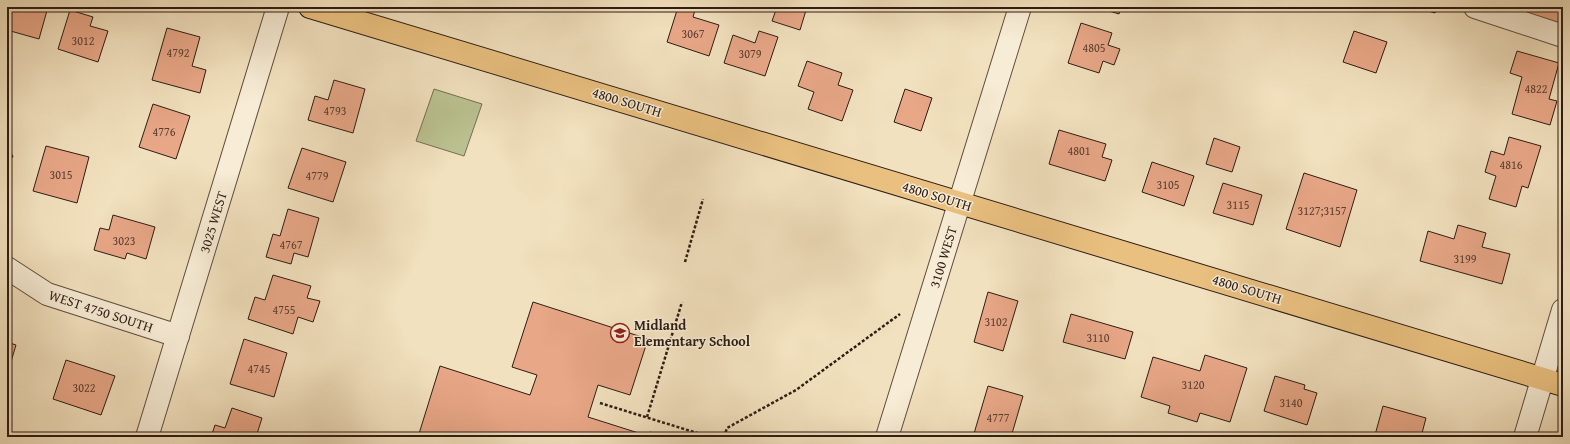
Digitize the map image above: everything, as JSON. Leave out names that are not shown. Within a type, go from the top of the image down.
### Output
[{"type":"main road","name":"4800 SOUTH","points":[[310,7],[1553,382]]},
{"type":"street","name":"3025 WEST","points":[[147,437],[278,7]]},
{"type":"street","name":"3100 WEST","points":[[887,437],[1020,7]]},
{"type":"street","points":[[1475,7],[1563,36]]},
{"type":"street","name":"WEST 4750 SOUTH","points":[[7,268],[47,294],[178,336]]},
{"type":"street","points":[[1525,437],[1553,382],[1563,310]]},
{"type":"path","points":[[685,262],[702,199]]},
{"type":"path","points":[[647,418],[682,302]]},
{"type":"path","points":[[724,437],[727,428],[796,390],[900,314]]},
{"type":"path","points":[[600,403],[710,437]]},
{"type":"green space","points":[[434,89],[482,104],[464,156],[416,141]]},
{"type":"building","points":[[7,7],[48,7],[39,39],[7,30]]},
{"type":"building","points":[[678,7],[685,7],[695,10],[693,17],[719,25],[709,56],[667,42]]},
{"type":"building","points":[[777,7],[807,7],[800,30],[772,21]]},
{"type":"building","points":[[907,7],[918,7],[917,10]]},
{"type":"building","points":[[1096,7],[1121,7],[1119,14]]},
{"type":"building","points":[[1415,7],[1437,7],[1435,13]]},
{"type":"building","points":[[1512,7],[1563,7],[1563,25],[1511,11]]},
{"type":"building","points":[[70,10],[93,17],[90,26],[108,31],[98,62],[58,49]]},
{"type":"building","points":[[1081,23],[1112,33],[1108,45],[1120,49],[1114,65],[1103,61],[1099,73],[1068,63]]},
{"type":"building","points":[[167,28],[200,37],[192,66],[206,70],[200,93],[152,80]]},
{"type":"building","points":[[759,31],[778,37],[765,76],[724,63],[733,35],[755,43]]},
{"type":"building","points":[[1354,31],[1387,42],[1376,73],[1343,62]]},
{"type":"building","points":[[1517,51],[1559,63],[1549,99],[1557,101],[1550,125],[1512,114],[1522,77],[1510,73]]},
{"type":"building","points":[[807,61],[842,73],[838,85],[853,90],[842,121],[808,109],[814,92],[798,86]]},
{"type":"building","points":[[334,80],[365,89],[353,133],[308,120],[315,96],[328,100]]},
{"type":"building","points":[[905,89],[932,98],[921,131],[894,122]]},
{"type":"building","points":[[153,104],[190,116],[176,159],[139,147]]},
{"type":"building","points":[[1059,130],[1106,144],[1102,157],[1112,160],[1105,181],[1049,164]]},
{"type":"building","points":[[1509,137],[1541,146],[1528,188],[1522,186],[1516,207],[1489,199],[1496,176],[1485,172],[1491,151],[1504,155]]},
{"type":"building","points":[[1214,138],[1240,147],[1232,172],[1206,164]]},
{"type":"building","points":[[7,143],[13,157],[7,159]]},
{"type":"building","points":[[46,146],[89,157],[77,203],[33,191]]},
{"type":"building","points":[[302,148],[346,162],[333,202],[288,188]]},
{"type":"building","points":[[1152,162],[1194,176],[1184,206],[1142,192]]},
{"type":"building","points":[[1304,173],[1357,190],[1340,247],[1286,229]]},
{"type":"building","points":[[1223,183],[1262,195],[1253,225],[1213,213]]},
{"type":"building","points":[[288,209],[319,218],[308,257],[294,253],[291,264],[266,257],[273,234],[280,236]]},
{"type":"building","points":[[113,215],[155,227],[146,259],[127,253],[125,259],[94,250],[100,228],[109,230]]},
{"type":"building","points":[[1458,225],[1486,233],[1482,247],[1510,254],[1502,284],[1420,261],[1428,231],[1454,239]]},
{"type":"building","points":[[273,275],[311,286],[307,298],[320,301],[313,322],[298,317],[293,334],[248,319],[255,297],[265,300]]},
{"type":"building","points":[[988,292],[1018,301],[1003,351],[974,342]]},
{"type":"building","points":[[533,302],[648,339],[630,395],[598,385],[588,417],[648,436],[650,432],[666,437],[418,437],[440,366],[530,395],[537,375],[512,367]]},
{"type":"building","points":[[1071,314],[1133,332],[1125,359],[1063,342]]},
{"type":"building","points":[[244,339],[287,353],[274,397],[230,384]]},
{"type":"building","points":[[7,342],[16,345],[7,375]]},
{"type":"building","points":[[1205,355],[1247,368],[1230,422],[1200,413],[1197,422],[1168,413],[1170,406],[1141,397],[1153,357],[1200,371]]},
{"type":"building","points":[[66,360],[115,376],[101,415],[53,399]]},
{"type":"building","points":[[1275,376],[1305,385],[1304,389],[1317,393],[1307,425],[1264,411]]},
{"type":"building","points":[[988,386],[1023,396],[1011,437],[973,437]]},
{"type":"building","points":[[1383,406],[1426,418],[1421,437],[1384,437],[1375,435]]},
{"type":"building","points":[[232,408],[262,418],[256,437],[211,437],[215,425],[225,428]]},
{"type":"building","points":[[47,434],[57,437],[45,437]]},
{"type":"place","name":"Midland Elementary School","points":[[620,333]]}]
